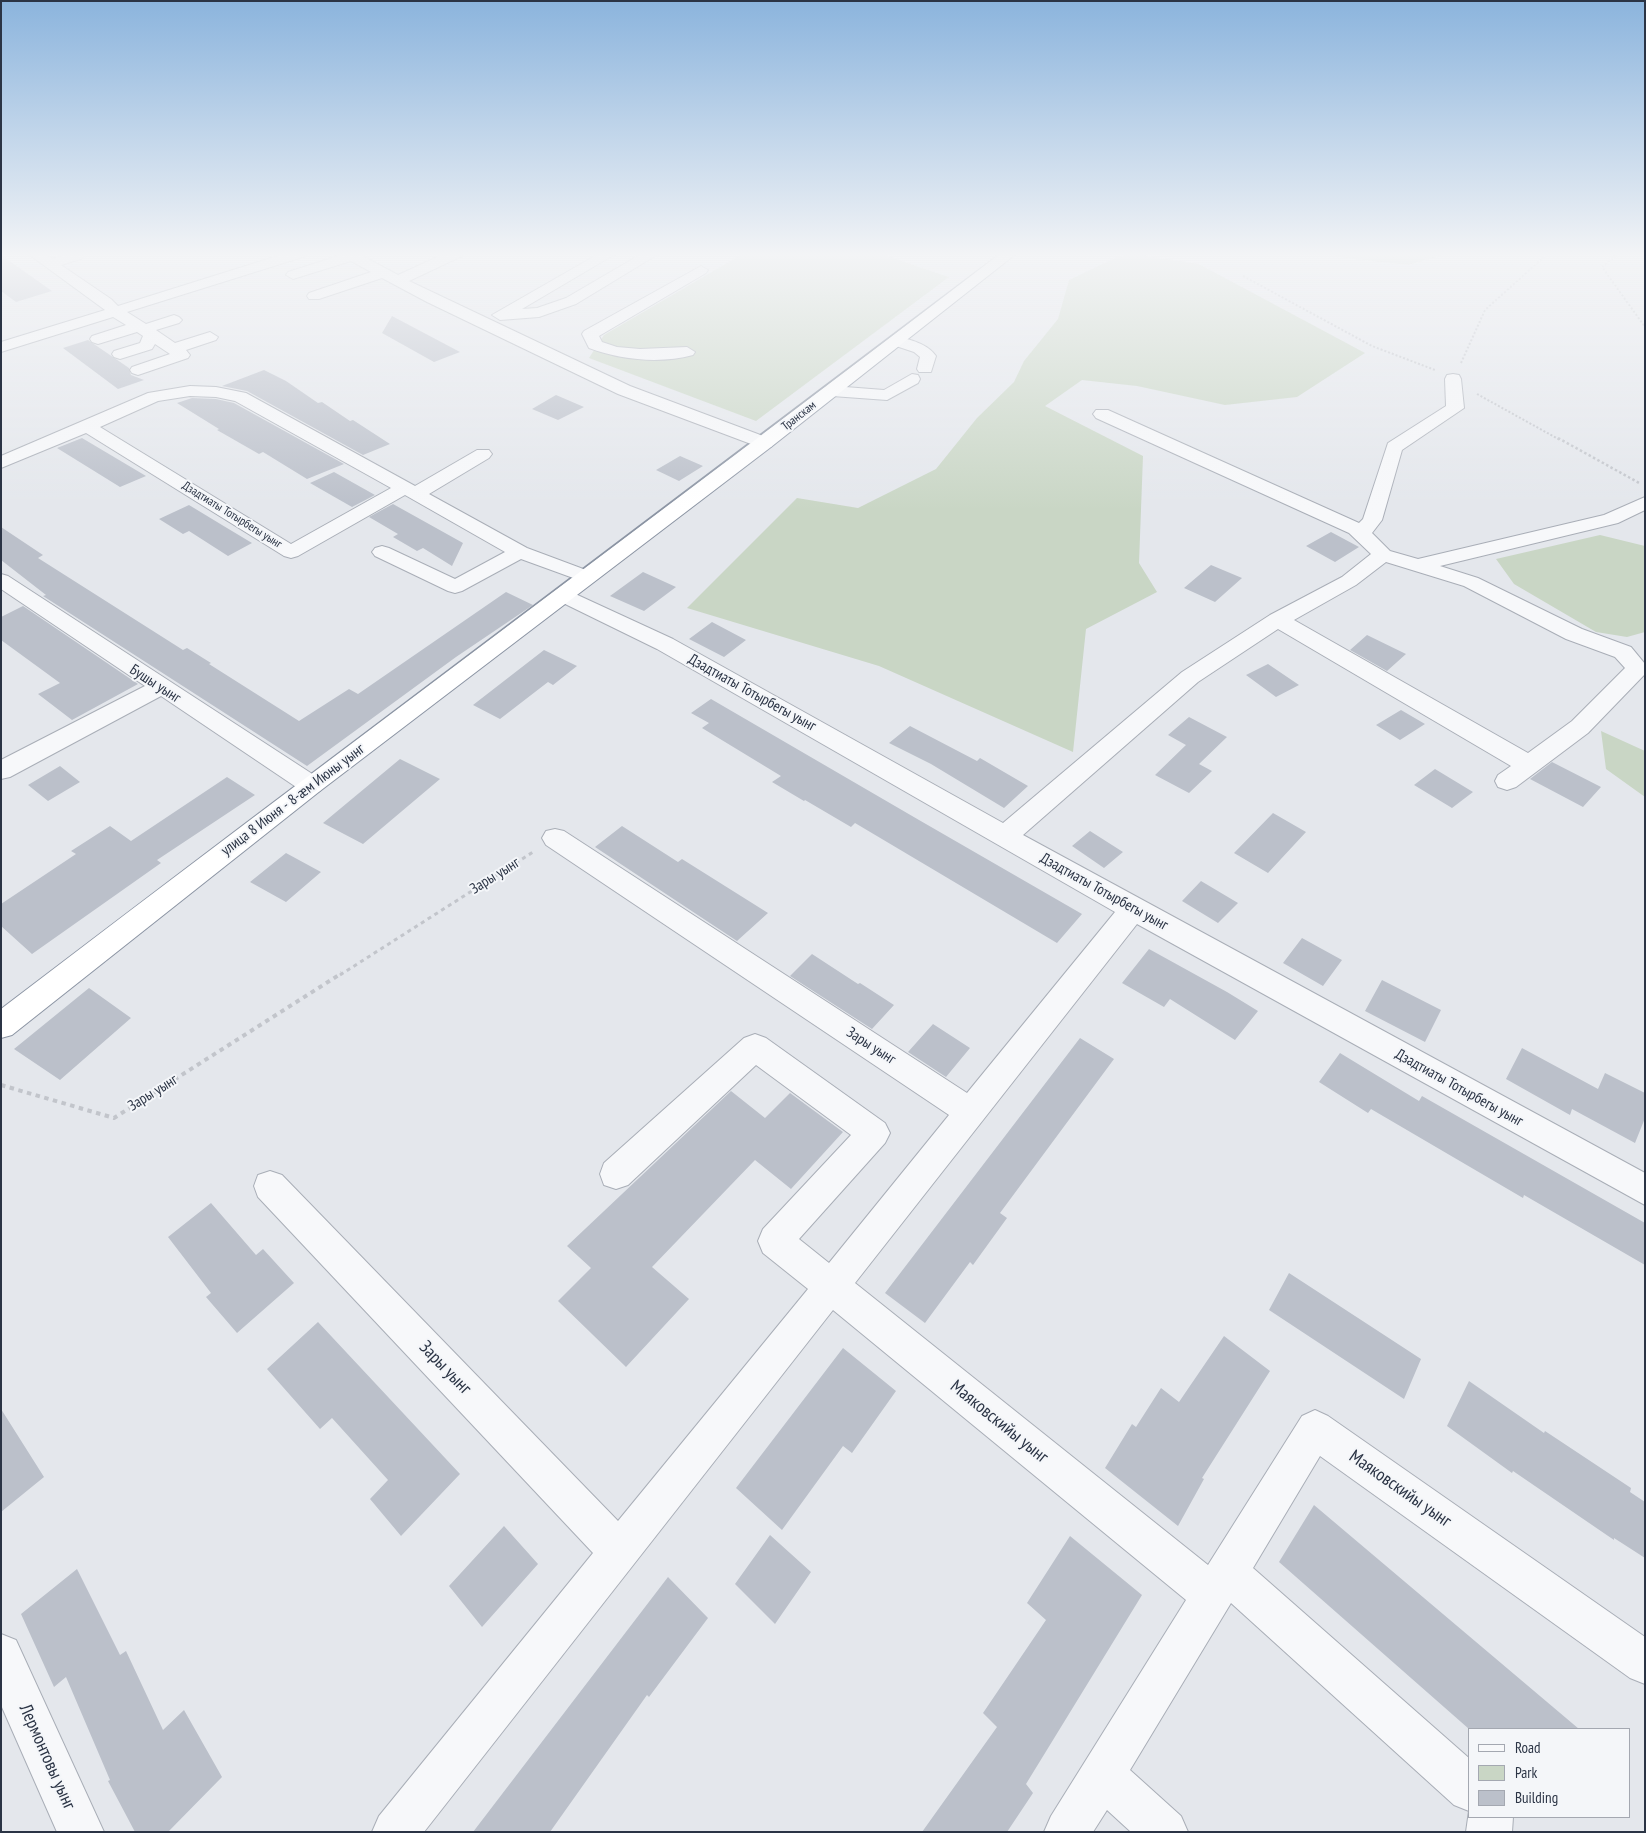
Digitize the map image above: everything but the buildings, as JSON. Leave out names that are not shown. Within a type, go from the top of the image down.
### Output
[{"type":"highway","name":"Транскам","points":[[587,577],[765,443],[899,339]]},
{"type":"highway","name":"улица 8 Июня - 8-ӕм Июны уынг","points":[[1,1026],[311,785],[587,577]]},
{"type":"street","points":[[1,347],[24,339]]},
{"type":"street","points":[[120,354],[146,346],[146,339]]},
{"type":"street","points":[[158,339],[178,352]]},
{"type":"street","points":[[138,370],[207,339]]},
{"type":"street","points":[[515,339],[624,390],[765,443]]},
{"type":"street","points":[[592,339],[594,345],[607,350],[650,354],[687,352]]},
{"type":"street","points":[[832,391],[887,395],[919,374],[928,356],[920,349],[896,341]]},
{"type":"street","points":[[564,361],[594,345]]},
{"type":"street","points":[[1361,534],[1372,520],[1394,447],[1455,408],[1453,379]]},
{"type":"street","points":[[1,463],[154,398],[190,391],[216,392],[240,397],[257,405],[520,552],[587,577]]},
{"type":"street","points":[[1102,414],[1356,529],[1383,555],[1471,582],[1574,634],[1624,652],[1637,669],[1580,727],[1507,781]]},
{"type":"street","name":"Дзадтиаты Тотырбегы уынг","points":[[87,426],[291,552],[410,491]]},
{"type":"street","points":[[410,491],[483,454]]},
{"type":"street","points":[[1418,565],[1611,519],[1645,502]]},
{"type":"street","points":[[382,552],[455,587],[520,552]]},
{"type":"street","points":[[1005,836],[1190,677],[1278,620],[1349,581],[1383,555]]},
{"type":"street","name":"Бушы уынг","points":[[1,580],[23,597],[311,785]]},
{"type":"street","name":"Дзадтиаты Тотырбегы уынг","points":[[564,596],[665,644],[1133,910],[1645,1190]]},
{"type":"street","points":[[1,607],[23,597]]},
{"type":"street","points":[[1278,620],[1529,765]]},
{"type":"street","points":[[1,772],[160,687]]},
{"type":"street","name":"Зары уынг","points":[[555,838],[970,1112]]},
{"type":"street","points":[[395,1832],[1133,910]]},
{"type":"street","name":"Маяковскийы уынг","points":[[616,1174],[755,1047],[874,1133],[775,1241],[1220,1584]]},
{"type":"street","name":"Зары уынг","points":[[270,1186],[619,1551]]},
{"type":"street","name":"Маяковскийы уынг","points":[[1067,1832],[1316,1429],[1645,1663]]},
{"type":"street","points":[[1220,1584],[1468,1787]]},
{"type":"street","name":"Лермонтовы уынг","points":[[1,1655],[81,1832]]},
{"type":"street","points":[[1102,1774],[1165,1832]]},
{"type":"street","points":[[1489,1832],[1490,1818]]},
{"type":"path","points":[[1453,379],[1472,339]]},
{"type":"path","name":"Зары уынг","points":[[1,1085],[114,1118],[555,838]]},
{"type":"green space","points":[[602,339],[867,339],[756,421],[589,358]]},
{"type":"green space","points":[[1042,339],[1338,339],[1365,353],[1297,397],[1225,405],[1137,386],[1082,380],[1045,406],[1143,456],[1139,563],[1157,592],[1086,629],[1073,752],[879,666],[687,608],[797,498],[858,508],[936,469],[977,418],[1014,382],[1024,361]]},
{"type":"green space","points":[[1600,535],[1645,546],[1645,632],[1627,637],[1596,632],[1514,584],[1496,559]]},
{"type":"green space","points":[[1601,731],[1645,751],[1645,797],[1606,769]]}]
